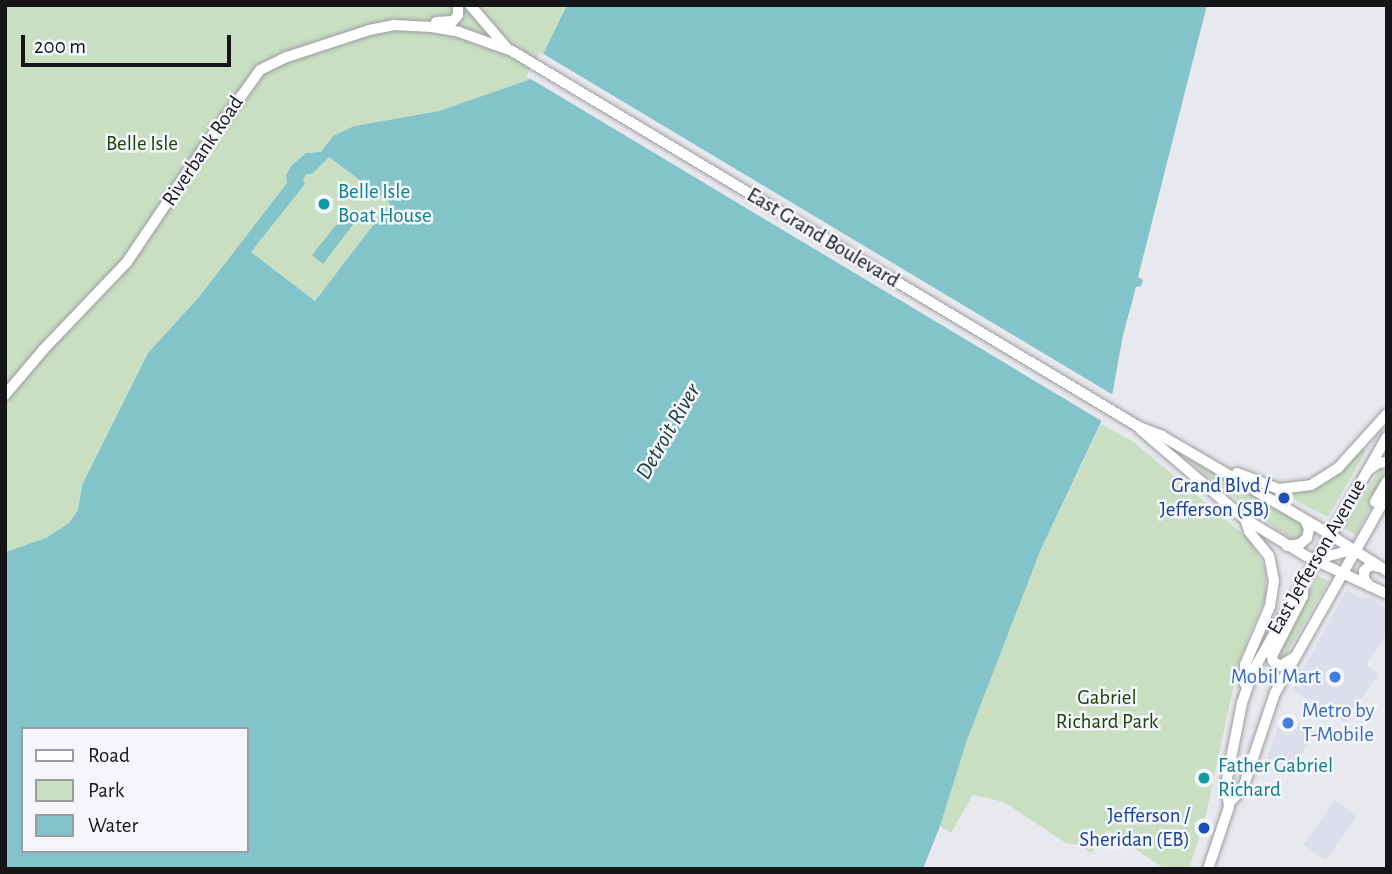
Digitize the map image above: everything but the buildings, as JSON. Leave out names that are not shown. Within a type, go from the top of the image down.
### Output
[{"type":"street","points":[[406,25],[416,21],[450,22],[458,15],[458,5]]},
{"type":"street","points":[[470,5],[509,50]]},
{"type":"street","name":"Riverbank Road","points":[[5,396],[43,350],[127,262],[260,70],[287,57],[353,35],[406,25],[459,32],[509,50]]},
{"type":"street","name":"East Grand Boulevard","points":[[509,50],[1139,427],[1180,446],[1386,570]]},
{"type":"street","points":[[1180,446],[1262,485],[1279,489],[1300,488],[1331,474],[1387,414]]},
{"type":"street","name":"East Grand Boulevard","points":[[1139,427],[1245,519],[1287,546],[1387,594]]},
{"type":"street","name":"East Jefferson Avenue","points":[[1230,802],[1226,784],[1244,694],[1259,657],[1387,437]]},
{"type":"street","points":[[1365,472],[1378,463],[1387,462]]},
{"type":"street","points":[[1366,531],[1369,512],[1387,481]]},
{"type":"street","name":"East Jefferson Avenue","points":[[1208,869],[1230,802],[1243,788],[1275,693],[1387,495]]},
{"type":"street","points":[[1244,694],[1245,665],[1270,606],[1274,581],[1269,556],[1249,531],[1245,519]]},
{"type":"street","points":[[1287,546],[1300,544],[1307,538],[1309,529],[1305,520]]},
{"type":"street","points":[[1314,560],[1355,549]]},
{"type":"street","points":[[1373,588],[1364,579],[1364,571],[1373,565],[1386,570]]},
{"type":"street","points":[[1294,657],[1280,666],[1273,661],[1272,656],[1303,596],[1303,580]]},
{"type":"shaded area","points":[[1347,589],[1361,598],[1372,598],[1387,609],[1387,634],[1366,664],[1378,674],[1345,723],[1292,690]]},
{"type":"shaded area","points":[[1283,712],[1315,733],[1290,772],[1267,759]]},
{"type":"shaded area","points":[[1335,800],[1357,816],[1326,860],[1303,845]]},
{"type":"green space","name":"Belle Isle","points":[[5,5],[567,5],[531,79],[439,111],[354,126],[333,136],[321,152],[306,153],[291,166],[286,175],[287,183],[199,297],[148,353],[82,485],[78,510],[69,523],[46,538],[5,552]]},
{"type":"green space","points":[[329,157],[390,203],[315,301],[251,252],[304,184],[303,179]]},
{"type":"green space","name":"Gabriel Richard Park","points":[[1101,424],[1134,442],[1252,542],[1266,571],[1266,596],[1239,661],[1205,819],[1189,869],[1165,869],[1107,830],[1091,853],[1080,845],[1066,843],[1004,802],[973,795],[951,833],[940,826],[967,740],[1041,549]]},
{"type":"green space","points":[[1362,448],[1366,451],[1328,517],[1281,493],[1303,492],[1320,486],[1339,473]]},
{"type":"green space","points":[[1180,451],[1302,523],[1305,533],[1300,539],[1294,540],[1279,531],[1204,474]]},
{"type":"green space","points":[[1381,467],[1387,474],[1356,535],[1344,528]]},
{"type":"green space","points":[[1317,575],[1329,581],[1285,657],[1280,658],[1278,650]]},
{"type":"water","name":"Detroit River","points":[[567,5],[1207,5],[1138,277],[1143,280],[1141,286],[1136,287],[1123,335],[1111,401],[1041,549],[967,740],[940,826],[923,869],[5,869],[5,552],[46,538],[69,523],[78,510],[82,485],[148,353],[199,297],[287,183],[286,175],[291,166],[306,153],[321,152],[333,136],[354,126],[439,111],[531,79]],"holes":[[[329,157],[390,203],[315,301],[251,252],[305,184],[303,179],[307,174],[312,174]]]},
{"type":"water","points":[[345,214],[355,222],[323,264],[312,255]]},
{"type":"pier","points":[[540,52],[1115,396],[1105,423],[526,76]]},
{"type":"place","name":"Belle Isle Boat House","points":[[324,204]]},
{"type":"place","name":"Grand Blvd / Jefferson (SB)","points":[[1284,498]]},
{"type":"place","name":"Mobil Mart","points":[[1335,677]]},
{"type":"place","name":"Metro by T-Mobile","points":[[1288,723]]},
{"type":"place","name":"Father Gabriel Richard","points":[[1204,778]]},
{"type":"place","name":"Jefferson / Sheridan (EB)","points":[[1204,828]]}]
